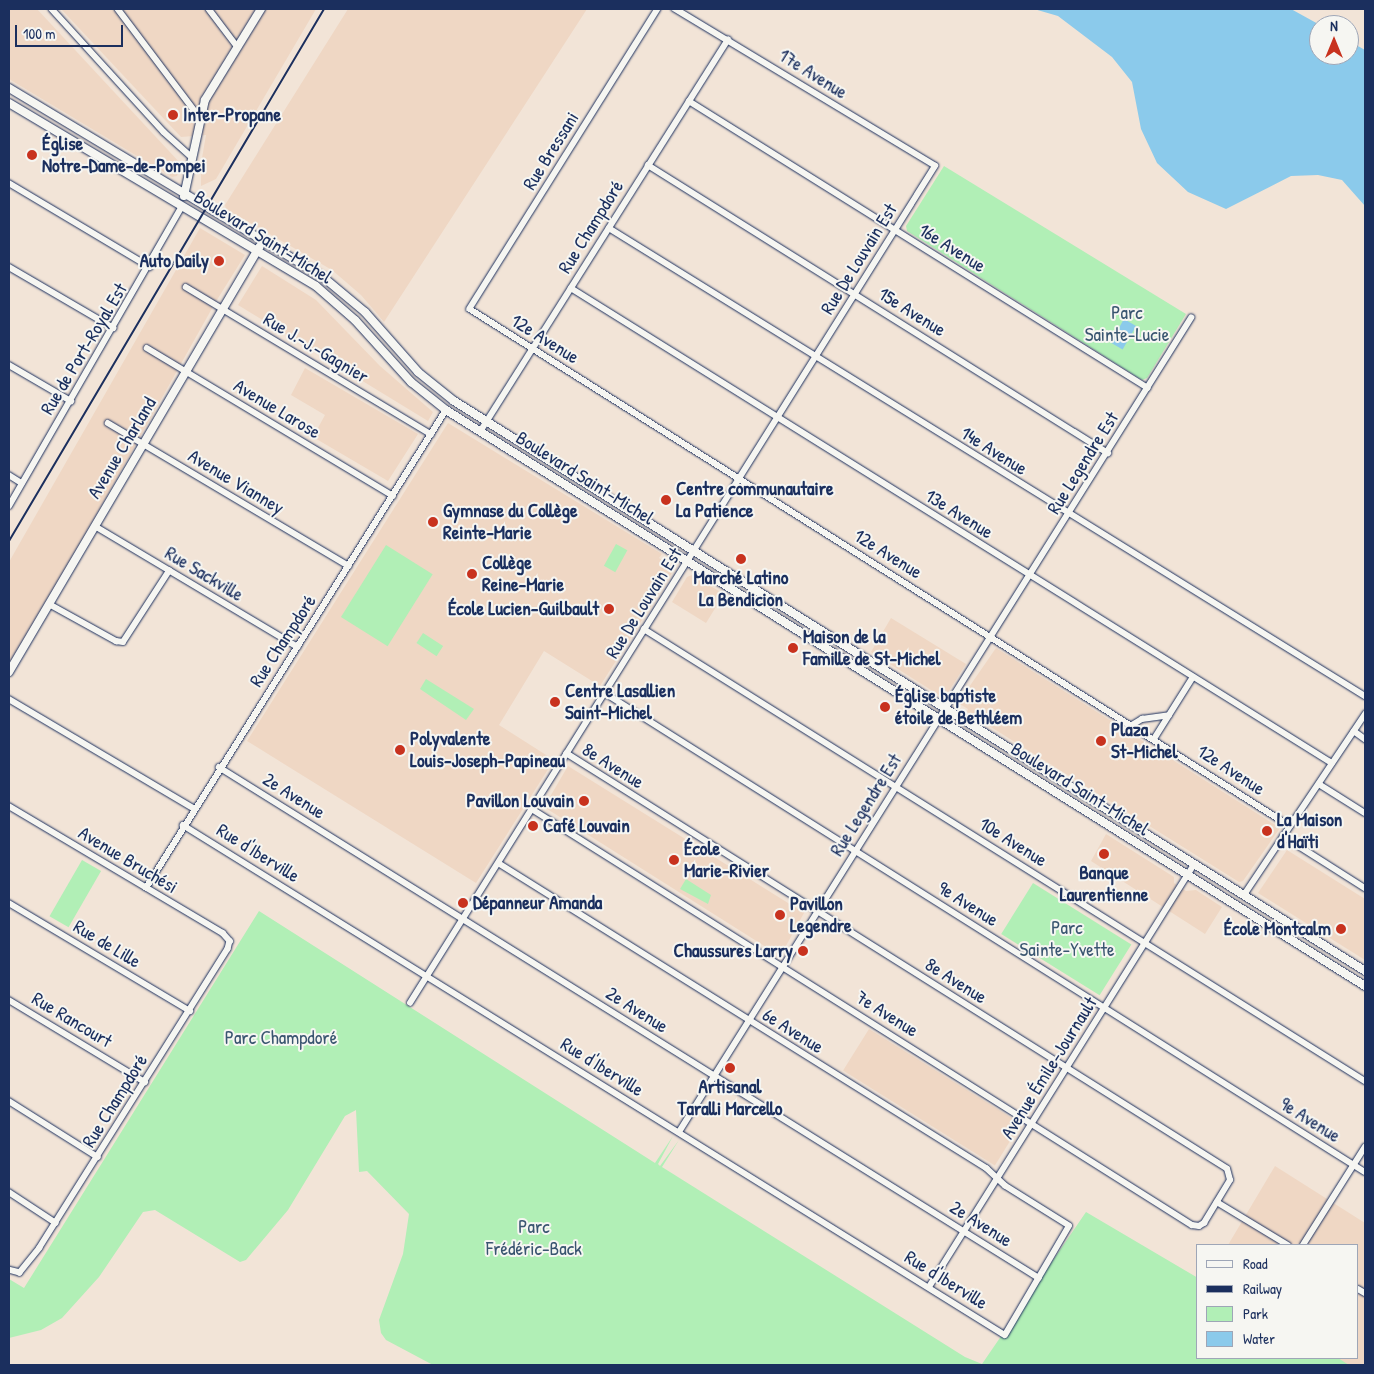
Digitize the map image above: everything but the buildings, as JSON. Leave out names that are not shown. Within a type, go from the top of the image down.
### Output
[{"type":"main road","points":[[182,206],[200,118],[207,94],[261,9]]},
{"type":"main road","name":"Boulevard Saint-Michel","points":[[9,88],[264,240],[344,293],[424,377],[487,421],[1365,971]]},
{"type":"main road","points":[[10,106],[18,94]]},
{"type":"main road","name":"Boulevard Saint-Michel","points":[[10,106],[257,251],[338,304],[400,371],[446,410],[1365,986]]},
{"type":"main road","name":"Avenue Charland","points":[[9,672],[264,240]]},
{"type":"street","points":[[52,9],[164,132],[192,157]]},
{"type":"street","points":[[118,9],[200,118]]},
{"type":"street","points":[[209,9],[237,46]]},
{"type":"street","name":"Rue Bressani","points":[[470,309],[658,9]]},
{"type":"street","name":"17e Avenue","points":[[675,9],[935,166]]},
{"type":"street","name":"Rue Champdoré","points":[[480,432],[728,40]]},
{"type":"street","name":"16e Avenue","points":[[690,101],[1148,388]]},
{"type":"street","name":"15e Avenue","points":[[648,165],[1108,453]]},
{"type":"street","name":"Rue De Louvain Est","points":[[410,1003],[499,864],[644,629],[935,166]]},
{"type":"street","points":[[9,183],[150,267]]},
{"type":"street","name":"Rue de Port-Royal Est","points":[[9,506],[150,267],[182,206]]},
{"type":"street","name":"14e Avenue","points":[[608,228],[1069,515],[1365,696]]},
{"type":"street","points":[[9,267],[114,328]]},
{"type":"street","name":"Rue J.-J.-Gagnier","points":[[186,287],[431,434]]},
{"type":"street","name":"13e Avenue","points":[[571,288],[1029,576],[1332,763]]},
{"type":"street","name":"12e Avenue","points":[[470,309],[1154,738],[1290,826]]},
{"type":"street","name":"Rue Legendre Est","points":[[679,1132],[1192,318]]},
{"type":"street","name":"Avenue Larose","points":[[147,348],[393,496]]},
{"type":"street","points":[[9,365],[71,401]]},
{"type":"street","name":"Rue Champdoré","points":[[146,888],[193,808],[298,647],[446,410]]},
{"type":"street","name":"Avenue Vianney","points":[[108,423],[349,566]]},
{"type":"street","points":[[9,475],[22,483]]},
{"type":"street","name":"Rue Sackville","points":[[95,526],[298,647]]},
{"type":"street","points":[[49,604],[116,641],[123,642],[169,571]]},
{"type":"street","name":"10e Avenue","points":[[644,629],[1365,1081]]},
{"type":"street","points":[[1154,738],[1193,677]]},
{"type":"street","name":"9e Avenue","points":[[604,694],[1365,1172]]},
{"type":"street","points":[[9,699],[193,808]]},
{"type":"street","points":[[1244,895],[1365,714]]},
{"type":"street","points":[[1132,725],[1142,719],[1169,715]]},
{"type":"street","points":[[1354,731],[1365,738]]},
{"type":"street","name":"8e Avenue","points":[[567,754],[1227,1169],[1230,1180],[1217,1202]]},
{"type":"street","name":"2e Avenue","points":[[219,767],[1039,1278]]},
{"type":"street","points":[[1319,784],[1365,813]]},
{"type":"street","name":"Avenue Bruchési","points":[[9,806],[223,933],[230,940]]},
{"type":"street","name":"7e Avenue","points":[[532,809],[1192,1225],[1202,1225],[1217,1202]]},
{"type":"street","name":"Rue d'Iberville","points":[[183,825],[1005,1334],[1039,1278]]},
{"type":"street","points":[[1284,836],[1365,888]]},
{"type":"street","name":"6e Avenue","points":[[499,864],[998,1179],[1069,1226],[1039,1278]]},
{"type":"street","name":"Avenue Émile-Journault","points":[[929,1287],[1194,864]]},
{"type":"street","name":"Rue de Lille","points":[[9,903],[190,1011]]},
{"type":"street","name":"Rue Champdoré","points":[[9,1270],[20,1273],[56,1223],[190,1011],[228,949],[230,940]]},
{"type":"street","name":"Rue Rancourt","points":[[9,1000],[145,1082]]},
{"type":"street","points":[[9,1101],[98,1157]]},
{"type":"street","points":[[1304,1244],[1365,1147]]},
{"type":"street","points":[[9,1192],[56,1223]]},
{"type":"street","points":[[1217,1202],[1286,1244]]},
{"type":"shaded area","points":[[9,9],[37,9],[181,164],[177,176],[172,177],[9,79]]},
{"type":"shaded area","points":[[61,9],[316,9],[216,179],[201,186],[201,164],[206,135],[181,137]]},
{"type":"shaded area","points":[[348,9],[587,9],[384,322],[361,295],[332,270],[226,209],[225,205]]},
{"type":"shaded area","points":[[200,228],[245,255],[215,303],[9,671],[9,562]]},
{"type":"shaded area","points":[[262,266],[316,300],[380,366],[433,412],[428,421],[238,305]]},
{"type":"shaded area","points":[[305,368],[418,434],[388,481],[313,437],[325,415],[291,395]]},
{"type":"shaded area","points":[[448,423],[662,554],[659,558],[675,568],[600,686],[544,651],[499,725],[554,760],[476,883],[247,741]]},
{"type":"shaded area","points":[[692,575],[724,594],[706,623],[672,602],[687,577]]},
{"type":"shaded area","points":[[891,618],[966,664],[947,694],[942,697],[871,652]]},
{"type":"shaded area","points":[[996,648],[1280,828],[1243,881],[1239,882],[967,712],[968,709],[958,703]]},
{"type":"shaded area","name":"École Marie-Rivier","points":[[568,766],[804,913],[782,953],[776,949],[774,952],[544,807]]},
{"type":"shaded area","points":[[1106,834],[1174,877],[1174,883],[1186,891],[1196,890],[1222,907],[1205,934],[1091,861]]},
{"type":"shaded area","name":"École Montcalm","points":[[1287,850],[1365,899],[1365,960],[1258,893]]},
{"type":"shaded area","points":[[869,1029],[1021,1124],[995,1165],[843,1071]]},
{"type":"shaded area","points":[[1275,1166],[1365,1223],[1365,1365],[1338,1365],[1328,1359],[1359,1359],[1359,1244],[1229,1244]]},
{"type":"green space","name":"Parc Sainte-Lucie","points":[[944,166],[1186,314],[1147,378],[1142,380],[907,231],[906,226]]},
{"type":"green space","points":[[616,544],[627,550],[615,572],[604,566]]},
{"type":"green space","points":[[386,545],[433,574],[388,646],[341,617]]},
{"type":"green space","points":[[423,633],[443,646],[437,656],[416,643]]},
{"type":"green space","points":[[426,679],[474,709],[466,720],[420,689]]},
{"type":"green space","points":[[82,860],[101,871],[69,927],[50,916]]},
{"type":"green space","points":[[686,879],[711,895],[708,904],[680,889]]},
{"type":"green space","name":"Parc Sainte-Yvette","points":[[1033,883],[1131,944],[1100,995],[1001,934]]},
{"type":"green space","name":"Parc Frédéric-Back","points":[[259,911],[655,1163],[673,1136],[658,1164],[660,1166],[679,1140],[662,1167],[965,1357],[982,1364],[1086,1212],[1196,1277],[1196,1359],[1340,1359],[1349,1365],[433,1365],[386,1340],[381,1333],[379,1320],[403,1254],[409,1214],[367,1171],[359,1172],[356,1110],[345,1116],[288,1210],[246,1260],[240,1262],[155,1210],[143,1212],[99,1277],[62,1318],[41,1330],[9,1338],[9,1279],[24,1288]]},
{"type":"water","points":[[1034,9],[1291,9],[1309,19],[1309,65],[1359,65],[1359,47],[1365,50],[1365,206],[1342,180],[1318,175],[1291,176],[1226,209],[1188,192],[1157,163],[1141,129],[1132,82],[1112,57],[1058,16]]},
{"type":"water","points":[[1124,319],[1136,326],[1123,349],[1110,342]]},
{"type":"railway","points":[[9,541],[324,9]]},
{"type":"place","name":"Inter-Propane","points":[[173,115]]},
{"type":"place","name":"Église Notre-Dame-de-Pompei","points":[[32,155]]},
{"type":"place","name":"Auto Daily","points":[[219,261]]},
{"type":"place","name":"Centre communautaire La Patience","points":[[666,500]]},
{"type":"place","name":"Gymnase du Collège Reinte-Marie","points":[[433,522]]},
{"type":"place","name":"Marché Latino La Bendicion","points":[[741,559]]},
{"type":"place","name":"Collège Reine-Marie","points":[[472,574]]},
{"type":"place","name":"École Lucien-Guilbault","points":[[609,609]]},
{"type":"place","name":"Maison de la Famille de St-Michel","points":[[793,648]]},
{"type":"place","name":"Centre Lasallien Saint-Michel","points":[[555,702]]},
{"type":"place","name":"Église baptiste étoile de Bethléem","points":[[885,707]]},
{"type":"place","name":"Plaza St-Michel","points":[[1101,741]]},
{"type":"place","name":"Polyvalente Louis-Joseph-Papineau","points":[[400,750]]},
{"type":"place","name":"Pavillon Louvain","points":[[584,801]]},
{"type":"place","name":"Café Louvain","points":[[533,826]]},
{"type":"place","name":"La Maison d'Haïti","points":[[1267,831]]},
{"type":"place","name":"Banque Laurentienne","points":[[1104,854]]},
{"type":"place","name":"École Marie-Rivier","points":[[674,860]]},
{"type":"place","name":"Dépanneur Amanda","points":[[463,903]]},
{"type":"place","name":"Pavillon Legendre","points":[[780,915]]},
{"type":"place","name":"École Montcalm","points":[[1341,929]]},
{"type":"place","name":"Chaussures Larry","points":[[803,951]]},
{"type":"place","name":"Artisanal Taralli Marcello","points":[[730,1068]]},
{"type":"park label","name":"Parc Champdoré","points":[[281,1038]]}]
